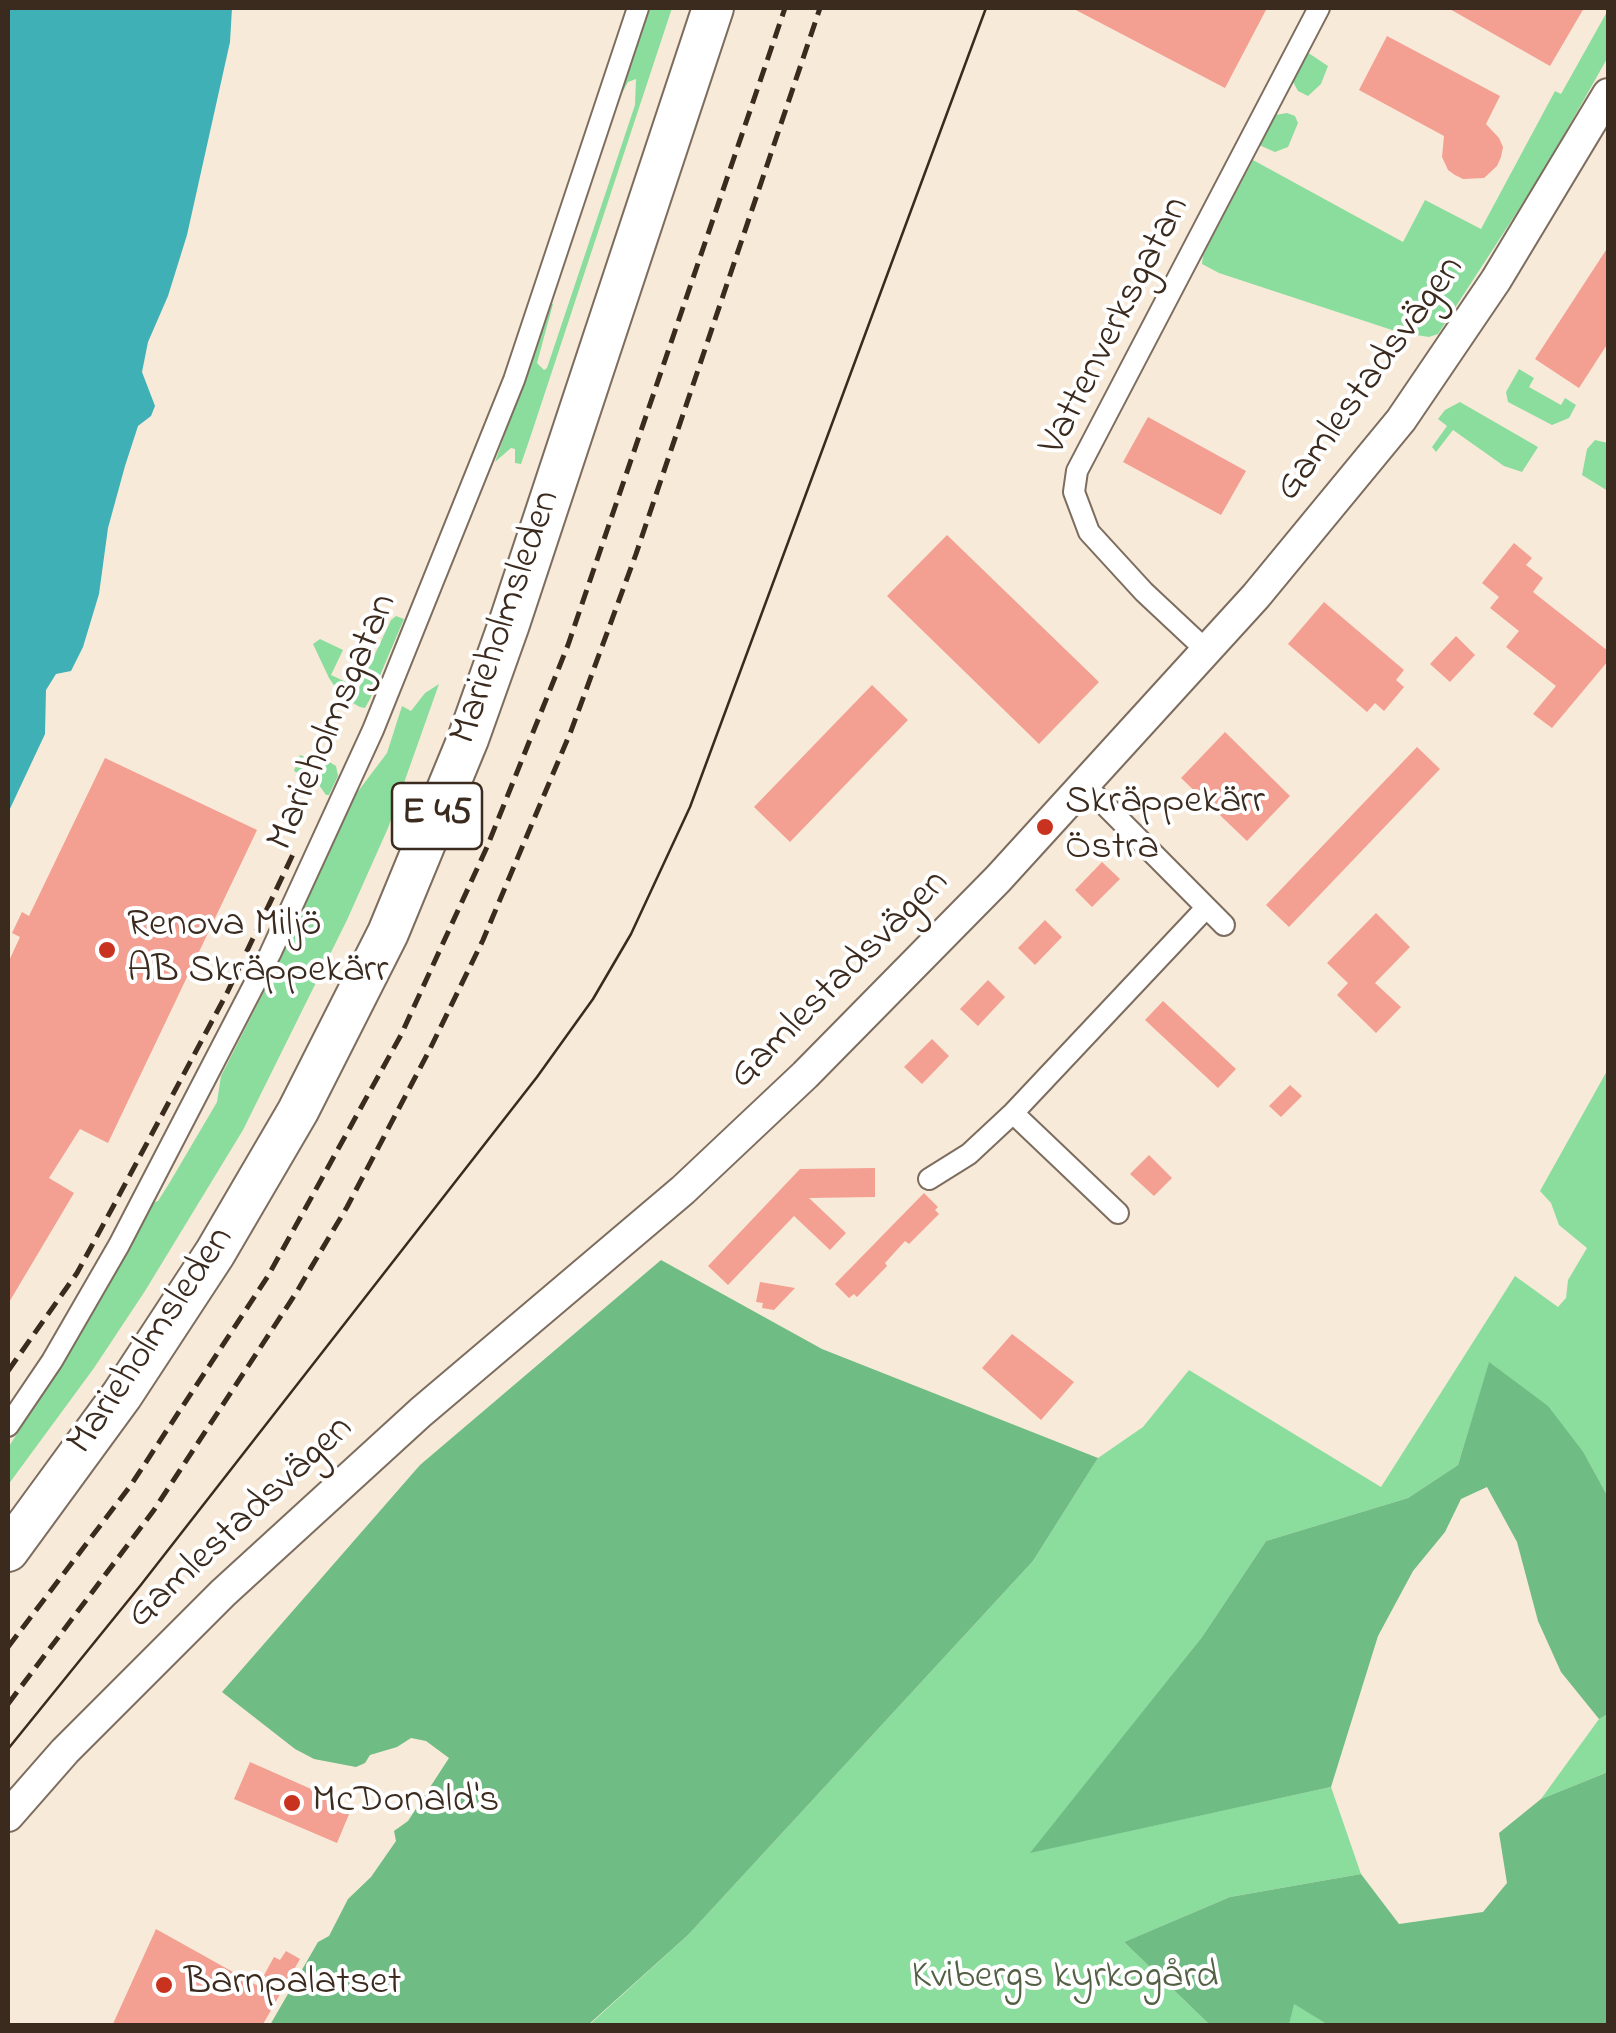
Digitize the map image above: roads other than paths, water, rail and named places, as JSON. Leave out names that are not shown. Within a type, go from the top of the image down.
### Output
[{"type":"highway","name":"Marieholmsleden","points":[[8,1507],[79,1412],[209,1214],[289,1070],[364,918],[416,799],[459,686],[686,8]]},
{"type":"highway","name":"Marieholmsleden","points":[[8,1550],[122,1395],[215,1253],[298,1111],[388,933],[468,738],[509,624],[712,8]]},
{"type":"street","name":"Marieholmsgatan","points":[[8,1426],[52,1361],[119,1245],[270,954],[373,730],[518,367],[638,8]]},
{"type":"street","name":"Vattenverksgatan","points":[[1207,651],[1144,592],[1089,532],[1074,492],[1077,472],[1319,8]]},
{"type":"street","name":"Gamlestadsvägen","points":[[8,1816],[65,1751],[223,1593],[406,1425],[683,1190],[963,916],[1207,651],[1337,502],[1401,420],[1496,280],[1608,94]]},
{"type":"street","points":[[1084,784],[1224,926]]},
{"type":"street","points":[[929,1178],[968,1154],[1013,1113],[1206,908]]},
{"type":"street","points":[[1013,1113],[1118,1213]]},
{"type":"water","points":[[8,8],[232,8],[230,42],[187,235],[168,296],[148,342],[142,372],[155,406],[151,416],[138,426],[125,466],[108,528],[99,594],[83,647],[71,671],[56,674],[46,690],[45,734],[8,813]]},
{"type":"tram line","points":[[8,1749],[537,1077],[593,999],[631,934],[690,807],[986,8]]},
{"type":"railway","points":[[8,1647],[131,1485],[268,1276],[401,1035],[487,847],[568,645],[785,8]]},
{"type":"railway","points":[[8,1704],[154,1510],[296,1293],[347,1207],[483,940],[571,731],[636,554],[820,8]]},
{"type":"railway","points":[[8,1371],[77,1273],[227,993],[295,850]]},
{"type":"place","name":"Skräppekärr Östra","points":[[1045,827]]},
{"type":"place","name":"Renova Miljö AB Skräppekärr","points":[[107,950]]},
{"type":"place","name":"McDonald's","points":[[292,1803]]},
{"type":"place","name":"Barnpalatset","points":[[164,1985]]},
{"type":"park label","name":"Kvibergs kyrkogård","points":[[1065,1979]]}]
